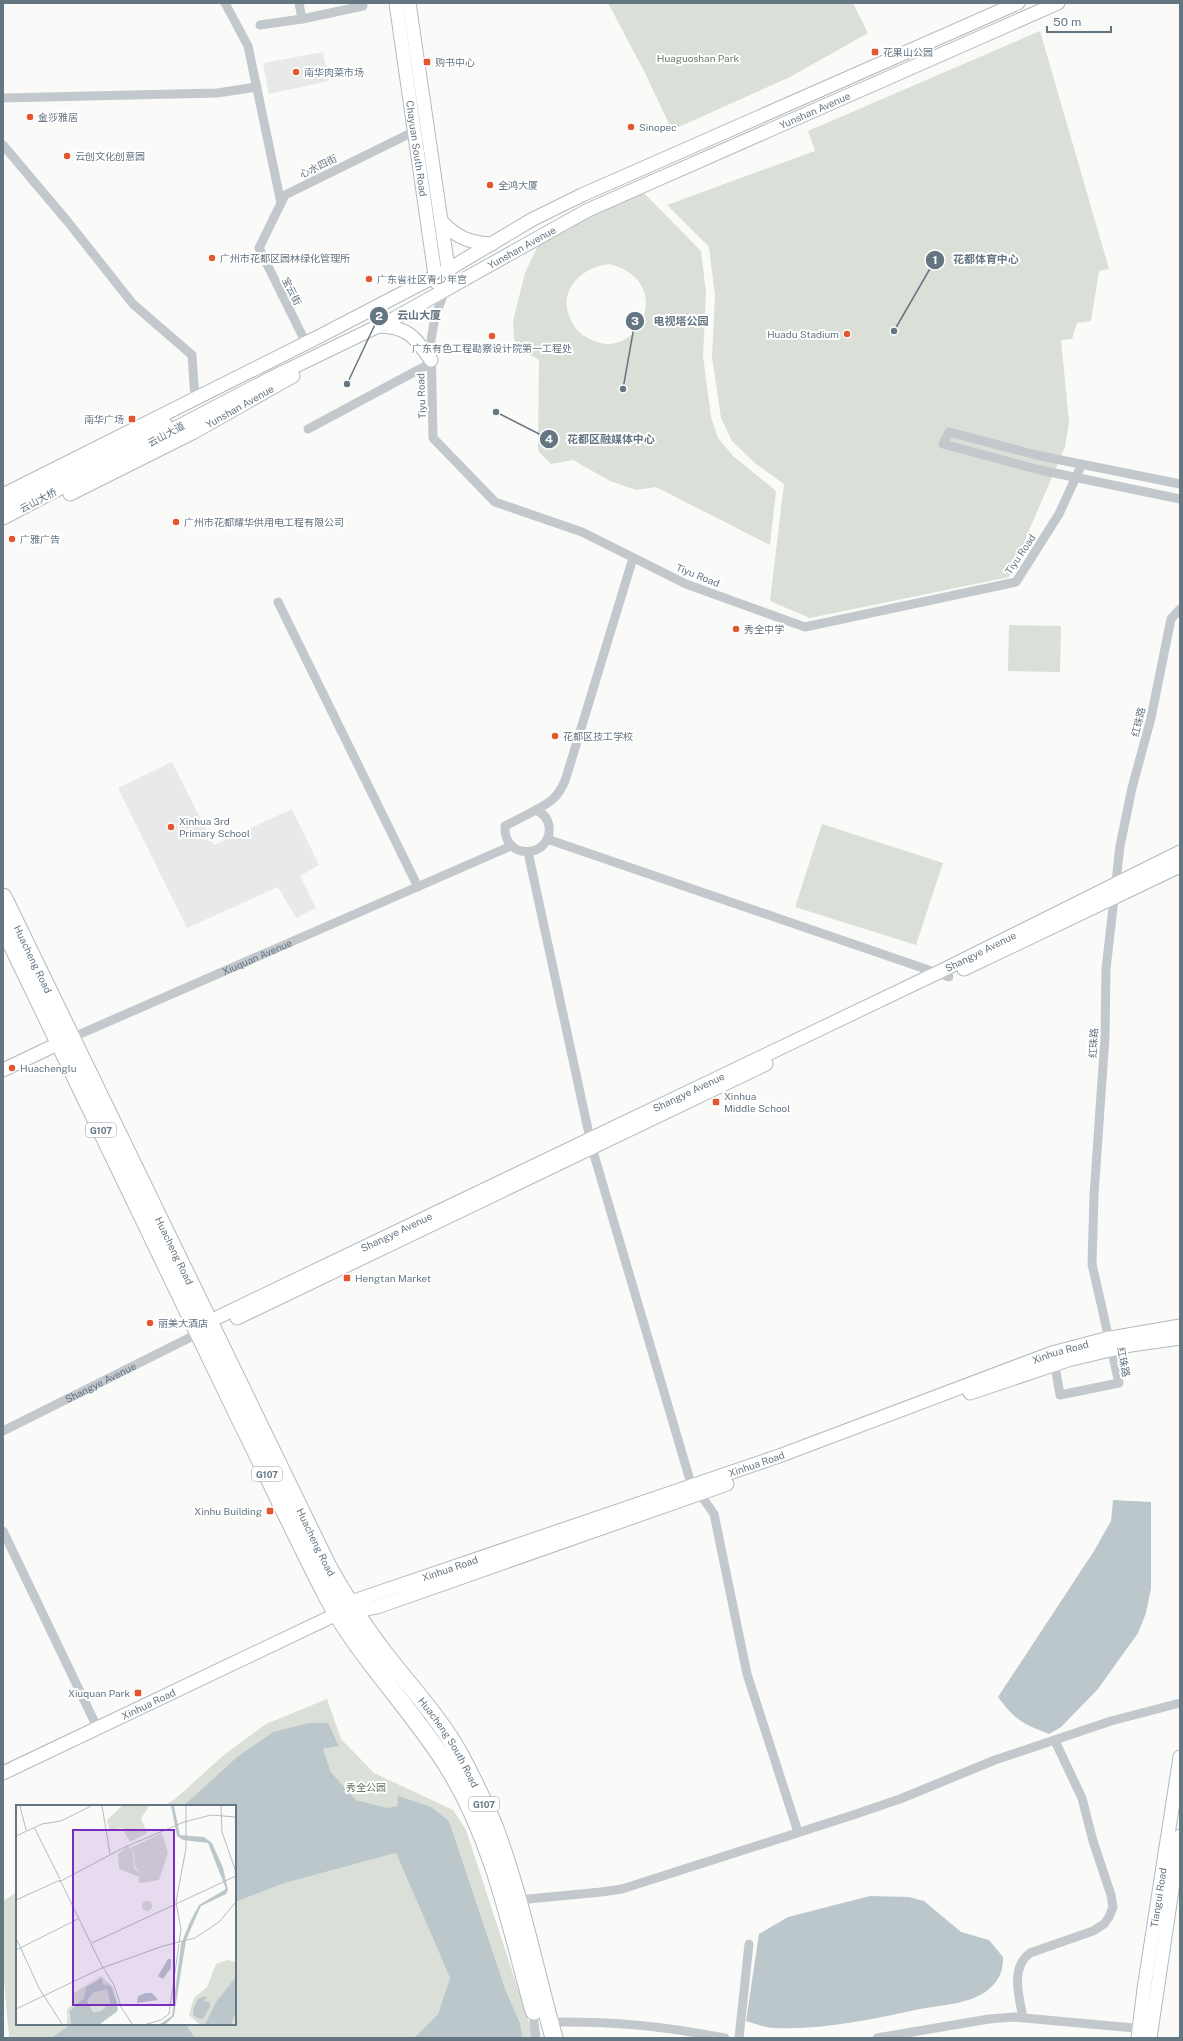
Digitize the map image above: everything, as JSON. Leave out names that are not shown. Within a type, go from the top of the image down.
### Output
[{"type":"highway","name":"Huacheng Road","points":[[3,897],[65,1040]]},
{"type":"highway","name":"Huacheng Road","points":[[3,926],[65,1040],[206,1329],[328,1567],[347,1610]]},
{"type":"highway","name":"Huacheng South Road","points":[[347,1610],[436,1716],[459,1755],[493,1824],[518,1900],[552,2030]]},
{"type":"highway","name":"Huacheng South Road","points":[[347,1610],[371,1662],[435,1746],[470,1803],[481,1829],[497,1876],[542,2038]]},
{"type":"main road","name":"Chayuan South Road","points":[[396,3],[435,275],[444,290]]},
{"type":"main road","name":"Chayuan South Road","points":[[409,3],[449,269],[444,290]]},
{"type":"main road","name":"Yunshan Avenue","points":[[3,495],[320,336],[449,269],[533,220],[582,195],[1018,3]]},
{"type":"main road","name":"Yunshan Avenue","points":[[3,526],[194,432],[279,384],[345,343],[588,210],[1058,3]]},
{"type":"main road","points":[[442,222],[452,233],[463,239],[476,243],[492,244]]},
{"type":"main road","points":[[378,326],[393,326],[405,330],[421,346],[431,362]]},
{"type":"main road","name":"云山大道","points":[[71,478],[320,336]]},
{"type":"main road","name":"云山大道","points":[[71,478],[275,376],[345,343]]},
{"type":"main road","name":"云山大桥","points":[[3,506],[71,478]]},
{"type":"main road","name":"云山大桥","points":[[3,518],[71,478]]},
{"type":"main road","name":"Shangye Avenue","points":[[206,1329],[943,975],[1114,891],[1180,852]]},
{"type":"main road","name":"Shangye Avenue","points":[[1114,891],[1161,875],[1180,866]]},
{"type":"main road","points":[[1161,875],[1180,872]]},
{"type":"main road","name":"Xiuquan Avenue","points":[[3,1070],[65,1040]]},
{"type":"main road","name":"Xinhua Road","points":[[3,1773],[97,1727],[347,1610],[696,1490],[779,1456],[1054,1358],[1180,1326]]},
{"type":"main road","name":"Xinhua Road","points":[[1109,1344],[1180,1338]]},
{"type":"main road","name":"Tiangui Road","points":[[1144,2034],[1180,1757]]},
{"type":"main road","name":"Tiangui Road","points":[[1144,2034],[1180,1836]]},
{"type":"street","points":[[225,3],[248,46],[281,203]]},
{"type":"street","points":[[299,3],[302,19]]},
{"type":"street","points":[[260,25],[302,19],[363,6]]},
{"type":"street","points":[[3,98],[217,94],[257,86]]},
{"type":"street","name":"心水四街","points":[[259,248],[285,195],[414,131]]},
{"type":"street","points":[[3,145],[68,222],[133,304],[192,355],[195,399]]},
{"type":"street","name":"宝云街","points":[[259,248],[306,343]]},
{"type":"street","name":"Tiyu Road","points":[[444,290],[435,317],[431,340],[433,438],[495,502],[582,532],[686,584],[805,627],[1016,582],[1059,514],[1082,464]]},
{"type":"street","points":[[308,429],[431,362]]},
{"type":"street","points":[[1180,484],[1036,455],[949,432],[943,444],[1076,477],[1180,500]]},
{"type":"street","points":[[536,810],[546,819],[549,831],[547,839],[540,848],[528,852],[520,851],[511,846],[506,838],[504,826],[536,810],[550,803],[558,796],[565,781],[633,558]]},
{"type":"street","points":[[278,602],[418,887]]},
{"type":"street","name":"红珠路","points":[[1054,1358],[1060,1395],[1119,1383],[1092,1264],[1094,1195],[1105,1037],[1106,969],[1120,846],[1132,788],[1151,718],[1171,619],[1180,610]]},
{"type":"street","points":[[547,839],[943,975]]},
{"type":"street","name":"Xiuquan Avenue","points":[[65,1040],[511,846]]},
{"type":"street","points":[[528,852],[591,1143],[696,1490],[714,1514],[747,1674],[798,1832]]},
{"type":"street","name":"Shangye Avenue","points":[[3,1431],[206,1329]]},
{"type":"street","points":[[3,1531],[97,1727]]},
{"type":"street","points":[[518,1900],[622,1889],[893,1801],[995,1760],[1111,1721],[1180,1703]]},
{"type":"street","points":[[1023,2018],[1017,1984],[1019,1969],[1023,1959],[1030,1953],[1093,1931],[1104,1924],[1109,1917],[1112,1907],[1111,1895],[1093,1841],[1082,1798],[1055,1740]]},
{"type":"street","points":[[739,2038],[749,1944]]},
{"type":"street","points":[[532,2002],[536,2038]]},
{"type":"street","points":[[877,2038],[989,2019],[1023,2018],[1144,2034]]},
{"type":"street","points":[[552,2030],[616,2022],[648,2025],[724,2038]]},
{"type":"shaded area","name":"南华肉菜市场","points":[[323,52],[329,81],[269,94],[263,63]]},
{"type":"shaded area","name":"Xinhua 3rd Primary School","points":[[172,762],[214,845],[292,809],[319,865],[300,876],[316,908],[296,918],[278,887],[187,928],[118,788]]},
{"type":"shaded area","points":[[1113,1500],[1151,1502],[1151,1588],[1146,1613],[1138,1633],[1098,1689],[1061,1727],[1049,1734],[1020,1720],[1009,1711],[998,1697],[1094,1551],[1111,1521]]},
{"type":"shaded area","points":[[309,1723],[328,1723],[339,1746],[323,1749],[331,1772],[356,1800],[387,1808],[397,1806],[398,1796],[431,1807],[449,1821],[506,1991],[520,2023],[523,2038],[414,2038],[438,2014],[450,1978],[396,1853],[285,1883],[236,1902],[236,1805],[184,1805],[238,1756],[273,1732]]},
{"type":"shaded area","points":[[870,1896],[909,1897],[924,1901],[961,1932],[989,1940],[1003,1957],[1001,1970],[996,1982],[982,1994],[965,2001],[830,2026],[776,2028],[765,2027],[746,2021],[759,1934],[788,1917]]},
{"type":"shaded area","points":[[70,2025],[187,2025],[195,2038],[51,2038]]},
{"type":"green space","name":"Huaguoshan Park","points":[[608,3],[853,3],[868,33],[790,77],[672,130],[643,69]]},
{"type":"green space","points":[[1040,31],[1109,269],[1099,271],[1091,321],[1077,323],[1072,339],[1061,340],[1069,422],[1065,447],[1009,577],[810,618],[770,601],[784,484],[756,464],[732,441],[721,418],[712,357],[715,296],[709,247],[667,205],[815,151],[808,131]]},
{"type":"green space","points":[[638,187],[701,251],[706,293],[703,356],[711,417],[718,438],[733,456],[776,491],[770,545],[656,487],[636,490],[610,481],[573,460],[551,464],[538,451],[539,360],[519,348],[514,339],[513,321],[525,273],[544,233]],"holes":[[[609,264],[629,273],[641,285],[646,300],[644,316],[637,329],[625,339],[611,344],[594,341],[577,330],[568,313],[567,303],[568,293],[579,277],[598,266]]]},
{"type":"green space","points":[[1009,625],[1061,626],[1060,672],[1008,671]]},
{"type":"green space","points":[[822,824],[943,863],[916,945],[795,907]]},
{"type":"green space","name":"秀全公园","points":[[327,1699],[341,1739],[374,1773],[453,1810],[466,1830],[531,2029],[532,2038],[523,2038],[520,2023],[506,1991],[449,1821],[398,1797],[397,1806],[387,1808],[356,1800],[331,1772],[323,1749],[339,1746],[273,1732],[238,1756],[184,1805],[165,1805],[174,1800],[225,1754],[266,1724]]},
{"type":"green space","points":[[396,1853],[450,1978],[438,2014],[414,2038],[195,2038],[187,2025],[236,2025],[236,1902],[285,1883]]},
{"type":"green space","points":[[16,1893],[16,2025],[70,2025],[51,2038],[7,2038],[9,2036],[3,1971],[3,1901]]},
{"type":"place","name":"花果山公园","points":[[875,52]]},
{"type":"place","name":"购书中心","points":[[427,62]]},
{"type":"place","name":"南华肉菜市场","points":[[296,72]]},
{"type":"place","name":"金莎雅居","points":[[30,117]]},
{"type":"place","name":"Sinopec","points":[[631,127]]},
{"type":"place","name":"云创文化创意园","points":[[67,156]]},
{"type":"place","name":"全鸿大厦","points":[[490,185]]},
{"type":"place","name":"广州市花都区园林绿化管理所","points":[[212,258]]},
{"type":"place","name":"广东省社区青少年宫","points":[[369,279]]},
{"type":"place","name":"花都体育中心","points":[[894,331]]},
{"type":"place","name":"Huadu Stadium","points":[[847,334]]},
{"type":"place","name":"广东有色工程勘察设计院第一工程处","points":[[492,336]]},
{"type":"place","name":"云山大厦","points":[[347,384]]},
{"type":"place","name":"电视塔公园","points":[[623,389]]},
{"type":"place","name":"花都区融媒体中心","points":[[496,412]]},
{"type":"place","name":"南华广场","points":[[132,419]]},
{"type":"place","name":"广州市花都耀华供用电工程有限公司","points":[[176,522]]},
{"type":"place","name":"广雅广告","points":[[12,539]]},
{"type":"place","name":"秀全中学","points":[[736,629]]},
{"type":"place","name":"花都区技工学校","points":[[555,736]]},
{"type":"place","name":"Xinhua 3rd Primary School","points":[[171,827]]},
{"type":"place","name":"Huachenglu","points":[[12,1068]]},
{"type":"place","name":"Xinhua Middle School","points":[[716,1102]]},
{"type":"place","name":"Hengtan Market","points":[[347,1278]]},
{"type":"place","name":"丽美大酒店","points":[[150,1323]]},
{"type":"place","name":"Xinhu Building","points":[[270,1511]]},
{"type":"place","name":"Xiuquan Park","points":[[138,1693]]}]
